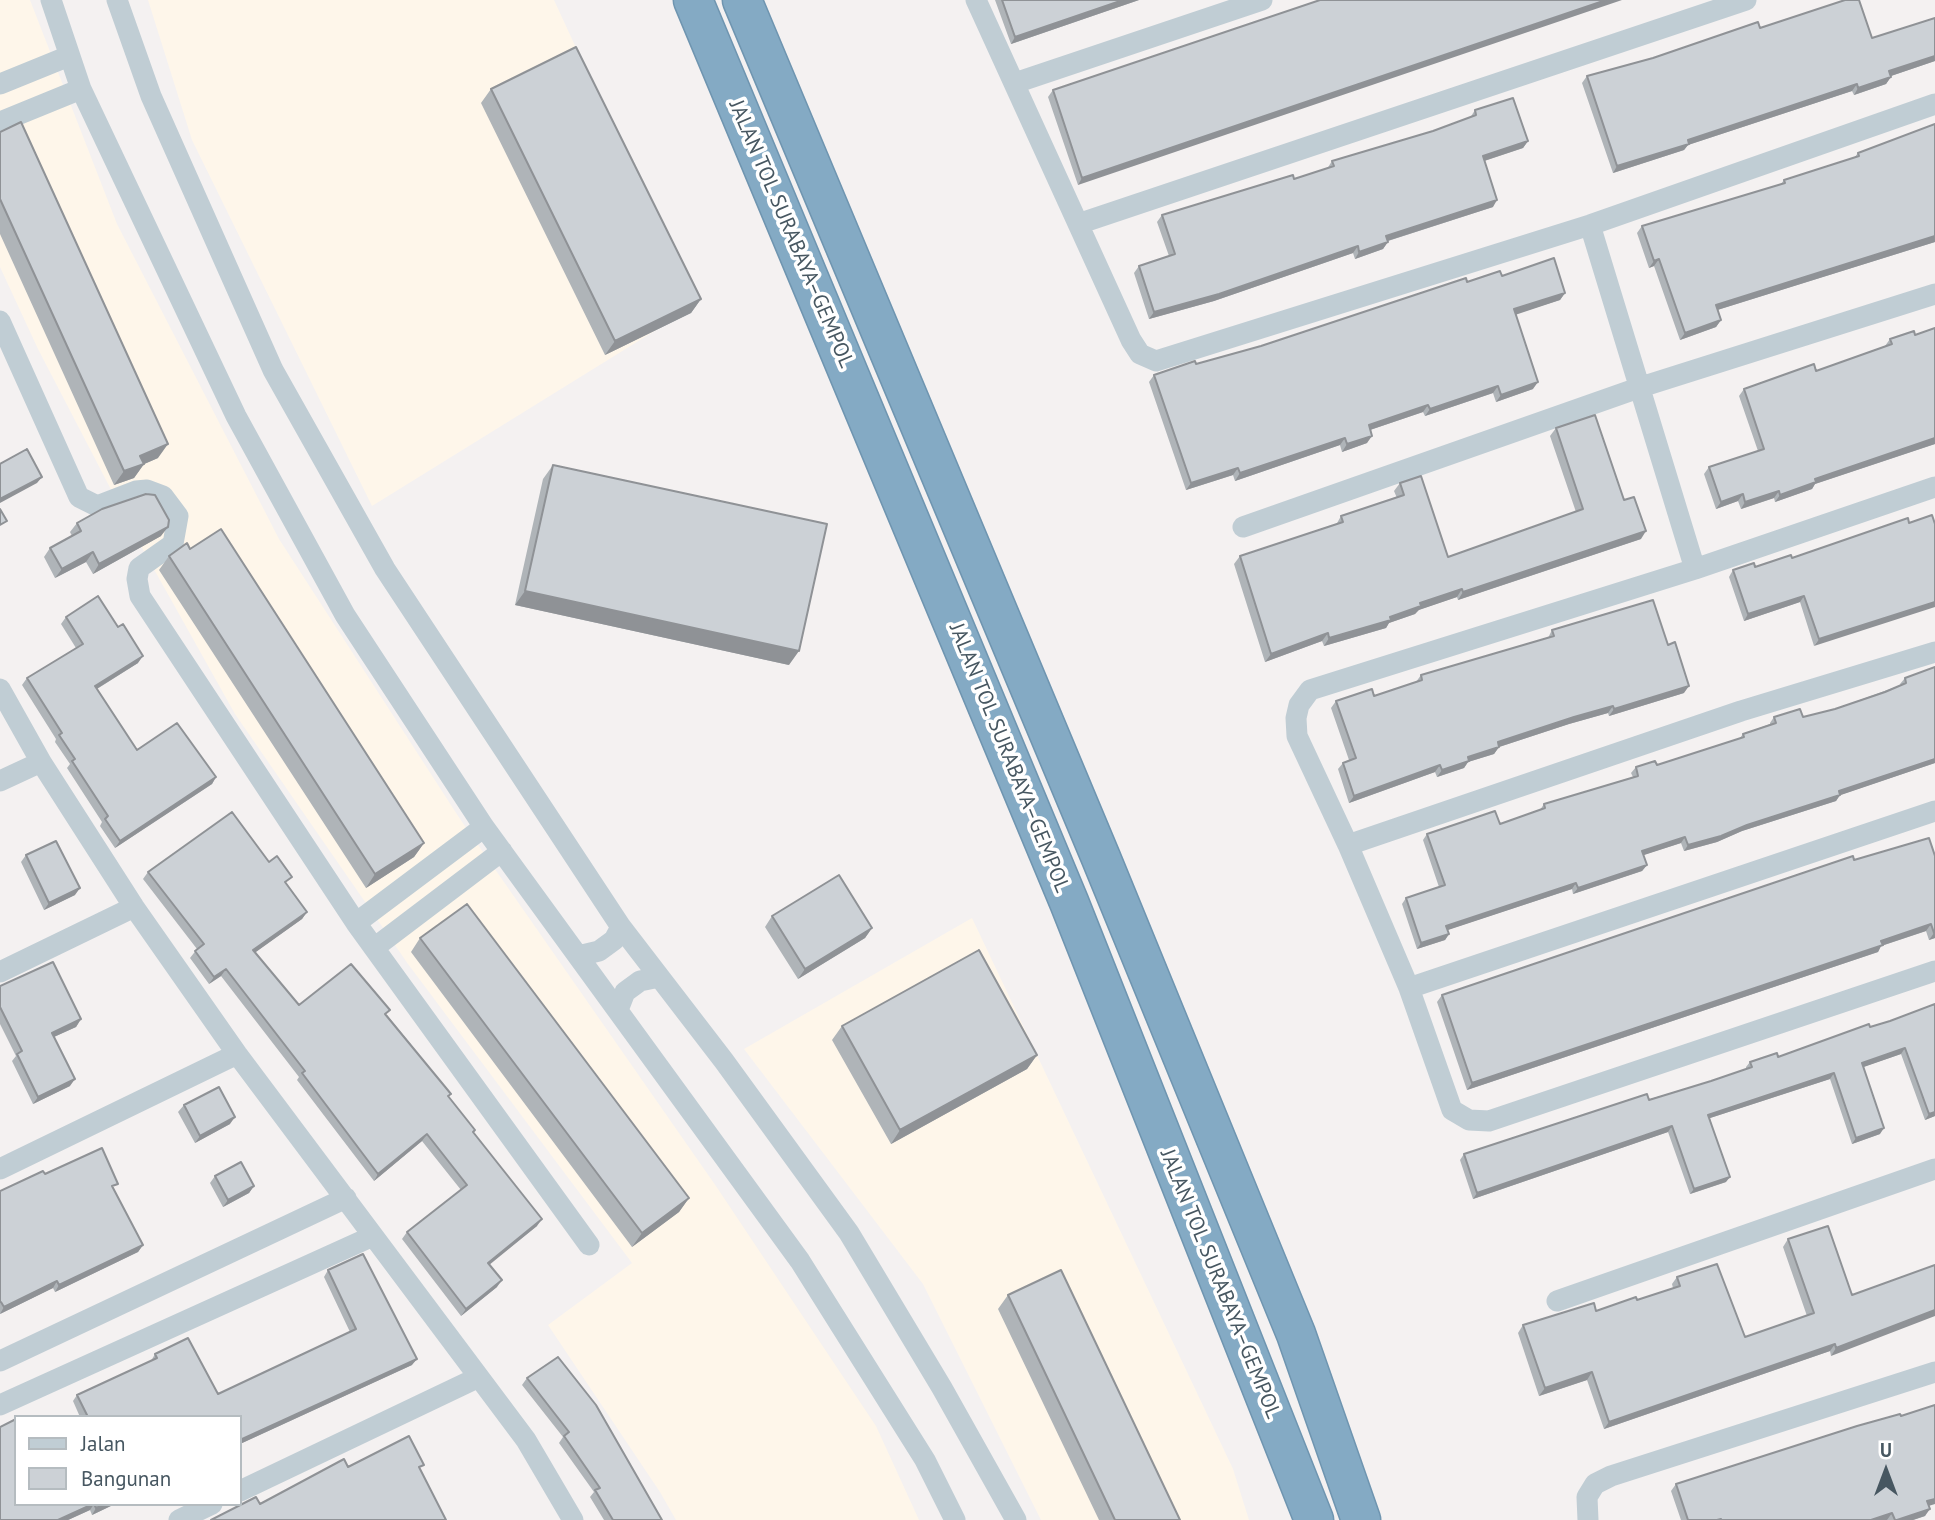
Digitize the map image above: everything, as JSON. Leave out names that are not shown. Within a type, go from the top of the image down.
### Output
[{"type":"highway","name":"JALAN TOL SURABAYA–GEMPOL","points":[[693,0],[1069,902],[1314,1520]]},
{"type":"highway","points":[[742,0],[892,355],[1296,1334],[1361,1520]]},
{"type":"street","points":[[51,0],[81,89],[236,416],[345,615],[484,827],[800,1261],[925,1460],[955,1520]]},
{"type":"street","points":[[117,0],[151,96],[273,370],[385,569],[621,926],[849,1233],[942,1388],[1016,1520]]},
{"type":"street","points":[[976,0],[1132,340],[1140,354],[1156,361],[1590,225],[1935,104]]},
{"type":"street","points":[[1015,83],[1262,0]]},
{"type":"street","points":[[1078,224],[1746,0]]},
{"type":"street","points":[[0,85],[69,56]]},
{"type":"street","points":[[0,122],[81,89]]},
{"type":"street","points":[[1590,225],[1695,569]]},
{"type":"street","points":[[1243,527],[1641,387],[1935,294]]},
{"type":"street","points":[[0,321],[79,497],[97,506],[136,491],[147,490],[163,496],[178,516],[173,544],[139,568],[137,579],[140,596],[356,923],[590,1245]]},
{"type":"street","points":[[1935,487],[1695,569],[1310,690],[1299,705],[1297,736],[1348,845],[1409,988],[1452,1110],[1469,1120],[1489,1121],[1935,971]]},
{"type":"street","points":[[1348,845],[1741,710],[1935,652]]},
{"type":"street","points":[[0,689],[41,762],[134,907],[237,1054],[526,1440],[569,1519]]},
{"type":"street","points":[[0,781],[41,762]]},
{"type":"street","points":[[1409,988],[1935,811]]},
{"type":"street","points":[[356,923],[484,827]]},
{"type":"street","points":[[374,948],[502,851]]},
{"type":"street","points":[[0,972],[134,907]]},
{"type":"street","points":[[578,956],[599,951],[614,940],[621,926]]},
{"type":"street","points":[[618,1010],[625,992],[640,981],[659,976]]},
{"type":"street","points":[[0,1169],[237,1054]]},
{"type":"street","points":[[1557,1300],[1935,1169]]},
{"type":"street","points":[[0,1361],[346,1198]]},
{"type":"street","points":[[0,1405],[373,1236]]},
{"type":"street","points":[[1588,1520],[1587,1497],[1595,1483],[1611,1476],[1935,1372]]},
{"type":"street","points":[[242,1490],[479,1377]]},
{"type":"street","points":[[179,1520],[208,1506]]},
{"type":"shaded area","points":[[0,0],[30,0],[117,224],[279,539],[460,819],[718,1189],[876,1426],[919,1520],[676,1520],[548,1325],[632,1263],[408,964],[235,714],[132,530],[38,349],[0,267]]},
{"type":"shaded area","points":[[148,0],[554,0],[695,306],[372,506],[192,140]]},
{"type":"shaded area","points":[[972,918],[1233,1469],[1249,1520],[1041,1520],[923,1284],[744,1049]]},
{"type":"building","points":[[1002,0],[1123,0],[1015,37]]},
{"type":"building","points":[[1320,0],[1606,0],[1082,178],[1053,90]]},
{"type":"building","points":[[1845,0],[1859,0],[1872,38],[1935,18],[1935,56],[1889,71],[1891,77],[1858,88],[1857,84],[1688,140],[1689,144],[1617,166],[1587,76],[1653,58],[1758,22],[1760,28]]},
{"type":"building","points":[[576,47],[701,299],[615,341],[491,89]]},
{"type":"building","points":[[1513,98],[1528,141],[1483,156],[1497,200],[1386,236],[1388,242],[1359,252],[1358,246],[1219,294],[1154,312],[1139,266],[1175,254],[1162,215],[1293,175],[1294,179],[1334,166],[1332,161],[1433,131],[1476,115],[1475,110]]},
{"type":"building","points":[[21,122],[168,444],[140,456],[144,464],[124,471],[0,199],[0,132]]},
{"type":"building","points":[[1935,124],[1935,236],[1716,305],[1721,320],[1685,333],[1659,259],[1654,261],[1642,226],[1785,183],[1784,180],[1859,156],[1858,153]]},
{"type":"building","points":[[1554,258],[1565,293],[1514,309],[1538,382],[1501,395],[1498,386],[1430,409],[1428,405],[1369,425],[1372,436],[1347,444],[1345,438],[1240,473],[1238,468],[1191,483],[1154,375],[1195,361],[1196,364],[1261,346],[1466,278],[1467,282],[1500,271],[1502,276]]},
{"type":"building","points":[[1935,328],[1935,438],[1815,479],[1816,482],[1780,495],[1779,491],[1745,502],[1743,494],[1721,502],[1709,467],[1764,449],[1744,389],[1814,364],[1816,371],[1892,344],[1890,339]]},
{"type":"building","points":[[1595,415],[1624,500],[1634,497],[1646,531],[1463,592],[1462,589],[1420,603],[1421,606],[1390,617],[1391,620],[1329,638],[1328,633],[1271,654],[1240,556],[1343,522],[1341,516],[1404,495],[1400,483],[1421,476],[1448,557],[1583,509],[1556,428]]},
{"type":"building","points":[[27,449],[42,477],[0,499],[0,464]]},
{"type":"building","points":[[553,465],[827,524],[799,651],[525,591]]},
{"type":"building","points":[[146,494],[155,495],[169,520],[168,527],[99,564],[93,552],[62,569],[50,548],[81,531],[77,523],[102,509]]},
{"type":"building","points":[[0,509],[7,521],[0,525]]},
{"type":"building","points":[[1932,515],[1935,524],[1935,602],[1819,639],[1804,596],[1748,614],[1733,570],[1754,563],[1755,567],[1791,555],[1792,558],[1908,518],[1909,523]]},
{"type":"building","points":[[221,529],[424,843],[375,874],[169,556],[187,543],[190,549]]},
{"type":"building","points":[[98,596],[118,627],[123,624],[143,656],[95,686],[137,750],[177,723],[216,777],[120,841],[105,819],[108,816],[72,761],[75,759],[59,735],[62,733],[27,678],[83,644],[66,617]]},
{"type":"building","points":[[1653,600],[1668,645],[1675,642],[1689,686],[1614,709],[1613,706],[1574,717],[1498,742],[1499,747],[1468,757],[1469,761],[1442,770],[1440,765],[1354,796],[1343,763],[1356,758],[1336,701],[1372,689],[1374,696],[1422,680],[1421,675],[1554,636],[1552,630]]},
{"type":"building","points":[[1935,667],[1935,759],[1839,791],[1840,795],[1721,836],[1688,845],[1685,837],[1642,851],[1647,865],[1578,888],[1576,883],[1446,926],[1449,934],[1421,943],[1406,898],[1445,885],[1427,834],[1495,811],[1500,824],[1545,808],[1544,804],[1638,776],[1636,767],[1655,761],[1657,765],[1744,737],[1743,734],[1776,723],[1774,717],[1800,709],[1803,717],[1835,709],[1885,692],[1906,683],[1905,678]]},
{"type":"building","points":[[232,812],[269,862],[277,856],[292,877],[285,882],[307,912],[253,950],[299,1005],[351,964],[390,1010],[385,1014],[451,1094],[448,1096],[475,1130],[473,1132],[542,1219],[488,1263],[502,1280],[466,1309],[407,1232],[467,1185],[427,1134],[378,1174],[302,1073],[305,1071],[226,969],[214,977],[195,951],[204,944],[148,872]]},
{"type":"building","points":[[1929,838],[1935,856],[1934,933],[1931,924],[1881,941],[1883,945],[1472,1083],[1442,995],[1853,856],[1854,860]]},
{"type":"building","points":[[56,841],[80,888],[49,903],[26,855]]},
{"type":"building","points":[[839,875],[872,928],[805,969],[772,916]]},
{"type":"building","points":[[467,904],[689,1198],[642,1233],[420,938]]},
{"type":"building","points":[[979,950],[1037,1055],[900,1130],[842,1026]]},
{"type":"building","points":[[53,962],[81,1019],[52,1033],[75,1079],[38,1097],[17,1054],[22,1051],[0,1007],[0,986]]},
{"type":"building","points":[[1935,1004],[1935,1112],[1929,1114],[1905,1048],[1862,1063],[1884,1128],[1856,1138],[1834,1073],[1708,1115],[1730,1177],[1694,1189],[1672,1126],[1477,1193],[1464,1154],[1647,1094],[1649,1100],[1711,1081],[1752,1067],[1750,1062],[1777,1053],[1778,1057],[1869,1024],[1870,1027],[1890,1021]]},
{"type":"building","points":[[219,1087],[235,1117],[200,1136],[184,1105]]},
{"type":"building","points":[[102,1148],[118,1184],[112,1186],[143,1245],[59,1285],[57,1281],[4,1307],[0,1302],[0,1191]]},
{"type":"building","points":[[241,1162],[254,1186],[228,1200],[215,1176]]},
{"type":"building","points":[[1828,1226],[1852,1295],[1935,1265],[1935,1310],[1836,1348],[1835,1344],[1609,1422],[1592,1372],[1545,1388],[1523,1325],[1594,1303],[1596,1311],[1636,1297],[1637,1300],[1680,1286],[1677,1277],[1717,1264],[1745,1337],[1814,1313],[1788,1239]]},
{"type":"building","points":[[363,1254],[417,1359],[242,1439],[242,1415],[87,1415],[77,1395],[157,1358],[155,1354],[188,1338],[218,1394],[356,1329],[328,1270]]},
{"type":"building","points":[[1061,1270],[1180,1520],[1115,1520],[1008,1295]]},
{"type":"building","points":[[558,1357],[596,1405],[662,1520],[613,1520],[595,1490],[600,1488],[564,1436],[569,1432],[527,1378]]},
{"type":"building","points":[[1935,1405],[1935,1499],[1927,1501],[1930,1509],[1897,1520],[1892,1513],[1871,1520],[1688,1520],[1676,1484],[1857,1426]]},
{"type":"building","points":[[14,1420],[14,1506],[89,1506],[58,1520],[0,1520],[0,1427]]},
{"type":"building","points":[[409,1436],[424,1465],[419,1467],[446,1520],[211,1520],[256,1497],[260,1504],[344,1459],[348,1467]]}]
